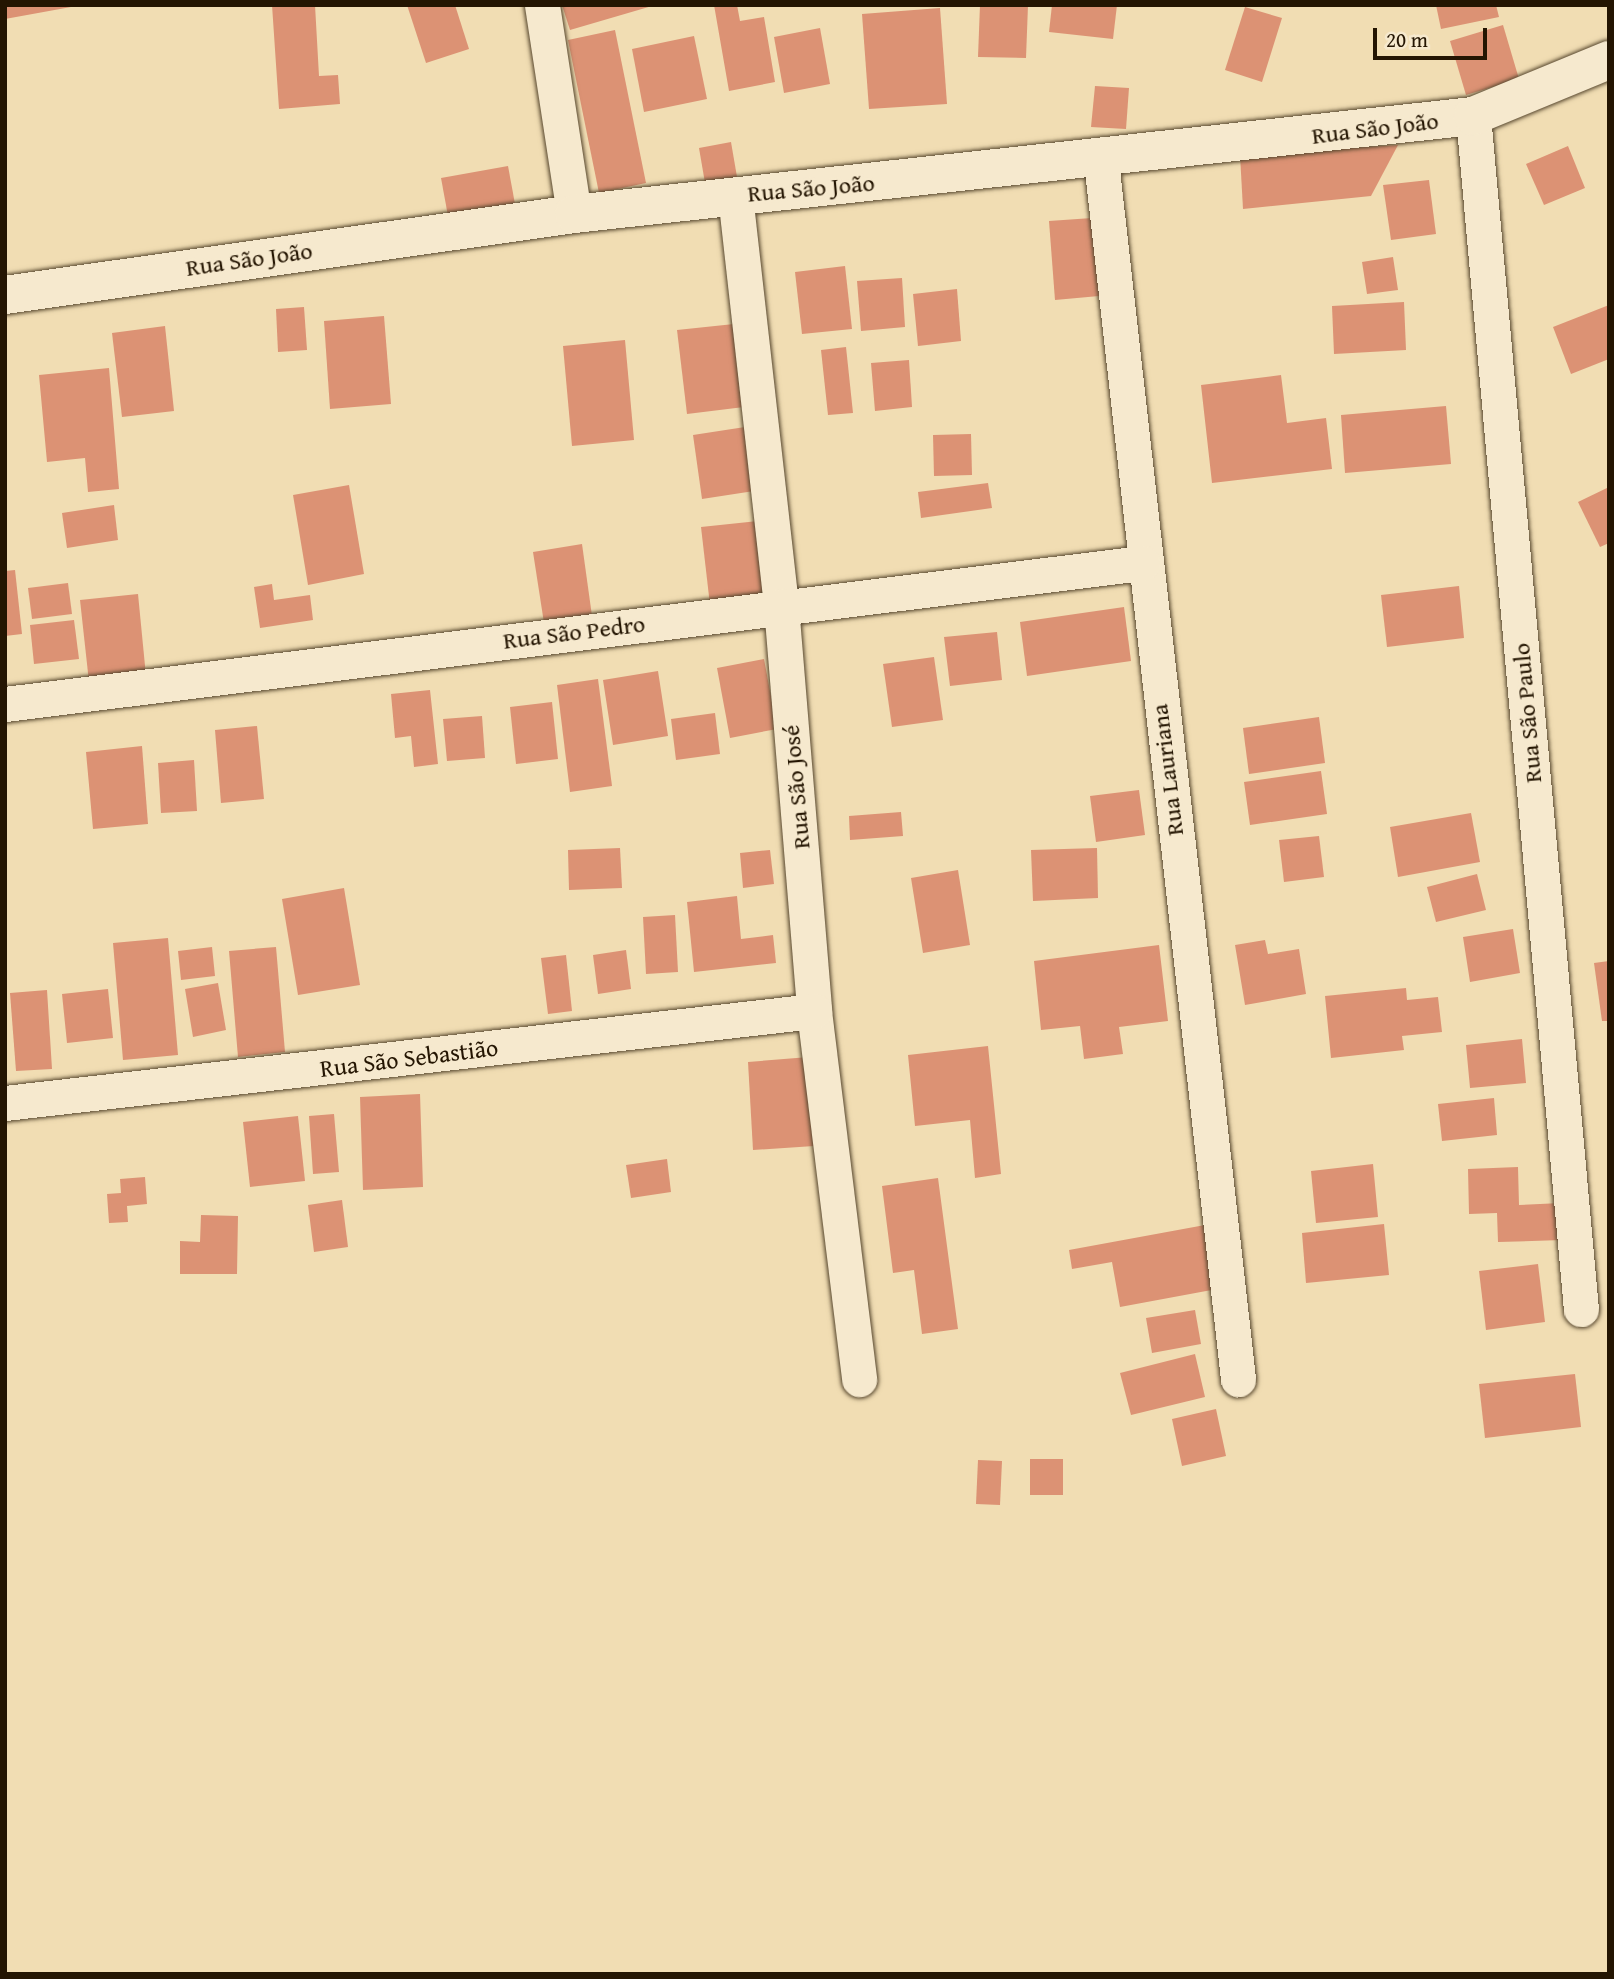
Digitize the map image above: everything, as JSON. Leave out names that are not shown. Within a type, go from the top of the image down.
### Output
[{"type":"street","points":[[542,5],[574,214]]},
{"type":"street","name":"Rua São João","points":[[5,295],[574,214],[735,195],[1101,161],[1473,116],[1609,60]]},
{"type":"street","name":"Rua São Paulo","points":[[1473,116],[1581,1309]]},
{"type":"street","name":"Rua Lauriana","points":[[1101,161],[1142,563],[1238,1379]]},
{"type":"street","name":"Rua São José","points":[[735,195],[781,606],[814,1011],[859,1379]]},
{"type":"street","name":"Rua São Pedro","points":[[5,704],[1142,563]]},
{"type":"street","name":"Rua São Sebastião","points":[[5,1103],[814,1011]]},
{"type":"building","points":[[5,5],[71,5],[71,7],[5,19]]},
{"type":"building","points":[[272,5],[315,5],[319,76],[338,75],[340,104],[279,109]]},
{"type":"building","points":[[407,5],[455,5],[469,49],[426,63]]},
{"type":"building","points":[[562,5],[652,5],[652,6],[570,30]]},
{"type":"building","points":[[714,5],[737,5],[740,21],[764,17],[775,82],[729,91]]},
{"type":"building","points":[[980,5],[1028,5],[1026,58],[978,57]]},
{"type":"building","points":[[1052,5],[1117,5],[1113,39],[1049,32]]},
{"type":"building","points":[[1436,5],[1496,5],[1499,17],[1441,29]]},
{"type":"building","points":[[1245,7],[1282,18],[1262,82],[1225,70]]},
{"type":"building","points":[[940,8],[947,104],[869,109],[862,14]]},
{"type":"building","points":[[1503,25],[1519,79],[1466,95],[1450,41]]},
{"type":"building","points":[[820,28],[830,84],[784,93],[774,37]]},
{"type":"building","points":[[615,30],[646,183],[599,193],[568,40]]},
{"type":"building","points":[[694,36],[707,99],[644,112],[632,49]]},
{"type":"building","points":[[1095,86],[1129,88],[1126,129],[1091,127]]},
{"type":"building","points":[[731,142],[737,177],[705,183],[699,148]]},
{"type":"building","points":[[1398,145],[1371,196],[1243,209],[1240,155]]},
{"type":"building","points":[[1568,146],[1585,188],[1544,205],[1526,164]]},
{"type":"building","points":[[508,166],[515,204],[448,216],[441,178]]},
{"type":"building","points":[[1429,180],[1436,234],[1391,240],[1383,185]]},
{"type":"building","points":[[1092,218],[1099,296],[1055,300],[1049,221]]},
{"type":"building","points":[[1393,257],[1398,290],[1367,294],[1362,262]]},
{"type":"building","points":[[845,266],[852,329],[802,334],[795,272]]},
{"type":"building","points":[[902,278],[905,327],[861,331],[857,281]]},
{"type":"building","points":[[957,289],[961,341],[918,346],[913,294]]},
{"type":"building","points":[[1404,302],[1406,350],[1334,354],[1332,306]]},
{"type":"building","points":[[1609,305],[1609,359],[1571,374],[1553,327]]},
{"type":"building","points":[[304,307],[307,350],[278,352],[276,309]]},
{"type":"building","points":[[384,316],[391,404],[330,409],[324,321]]},
{"type":"building","points":[[734,324],[744,407],[687,414],[677,330]]},
{"type":"building","points":[[165,326],[174,411],[122,417],[112,333]]},
{"type":"building","points":[[625,340],[634,440],[572,446],[563,346]]},
{"type":"building","points":[[846,347],[853,413],[828,415],[821,350]]},
{"type":"building","points":[[909,360],[912,407],[875,411],[871,363]]},
{"type":"building","points":[[109,368],[119,489],[88,492],[85,458],[47,462],[39,375]]},
{"type":"building","points":[[1281,375],[1287,423],[1326,418],[1332,469],[1212,483],[1201,385]]},
{"type":"building","points":[[1446,406],[1451,464],[1345,473],[1341,415]]},
{"type":"building","points":[[745,427],[754,491],[702,499],[693,435]]},
{"type":"building","points":[[971,434],[972,475],[934,476],[933,435]]},
{"type":"building","points":[[988,483],[992,508],[921,518],[918,492]]},
{"type":"building","points":[[349,485],[364,574],[308,585],[293,495]]},
{"type":"building","points":[[1609,487],[1609,543],[1600,547],[1578,502]]},
{"type":"building","points":[[114,505],[118,540],[67,548],[62,513]]},
{"type":"building","points":[[758,521],[767,599],[710,605],[701,527]]},
{"type":"building","points":[[582,544],[592,616],[544,623],[533,552]]},
{"type":"building","points":[[15,570],[22,634],[5,636],[5,571]]},
{"type":"building","points":[[68,583],[72,614],[32,619],[28,588]]},
{"type":"building","points":[[272,584],[274,600],[310,595],[313,620],[260,628],[254,587]]},
{"type":"building","points":[[1459,586],[1464,638],[1387,647],[1381,595]]},
{"type":"building","points":[[138,594],[146,676],[89,682],[80,600]]},
{"type":"building","points":[[1124,607],[1131,661],[1027,676],[1020,622]]},
{"type":"building","points":[[74,620],[79,659],[34,664],[30,625]]},
{"type":"building","points":[[997,632],[1002,680],[950,686],[944,637]]},
{"type":"building","points":[[934,657],[943,720],[892,727],[883,664]]},
{"type":"building","points":[[764,659],[777,729],[730,738],[717,668]]},
{"type":"building","points":[[658,671],[668,736],[613,745],[603,680]]},
{"type":"building","points":[[598,679],[612,786],[570,792],[557,685]]},
{"type":"building","points":[[430,690],[438,764],[414,767],[411,736],[395,738],[391,694]]},
{"type":"building","points":[[552,702],[558,759],[516,764],[510,707]]},
{"type":"building","points":[[715,713],[720,754],[676,760],[671,719]]},
{"type":"building","points":[[482,716],[485,758],[447,761],[443,719]]},
{"type":"building","points":[[1319,717],[1325,763],[1249,774],[1243,728]]},
{"type":"building","points":[[257,726],[264,799],[221,803],[215,730]]},
{"type":"building","points":[[142,746],[148,824],[93,829],[86,752]]},
{"type":"building","points":[[194,760],[197,811],[161,813],[158,763]]},
{"type":"building","points":[[1321,771],[1327,814],[1250,825],[1244,782]]},
{"type":"building","points":[[1139,790],[1145,835],[1096,842],[1090,796]]},
{"type":"building","points":[[901,812],[903,836],[850,840],[849,816]]},
{"type":"building","points":[[1471,813],[1480,862],[1398,877],[1390,827]]},
{"type":"building","points":[[1319,836],[1324,877],[1284,882],[1279,840]]},
{"type":"building","points":[[620,848],[622,888],[569,890],[568,850]]},
{"type":"building","points":[[1097,848],[1098,898],[1033,901],[1031,850]]},
{"type":"building","points":[[770,850],[774,884],[743,888],[740,853]]},
{"type":"building","points":[[958,870],[970,945],[923,953],[911,878]]},
{"type":"building","points":[[1477,874],[1486,910],[1436,922],[1427,887]]},
{"type":"building","points":[[344,888],[360,985],[298,995],[282,899]]},
{"type":"building","points":[[737,896],[741,939],[773,935],[776,963],[694,972],[687,902]]},
{"type":"building","points":[[675,915],[678,972],[646,974],[643,917]]},
{"type":"building","points":[[1513,929],[1520,973],[1470,982],[1463,937]]},
{"type":"building","points":[[168,938],[178,1055],[123,1060],[113,943]]},
{"type":"building","points":[[1265,940],[1268,954],[1299,949],[1306,994],[1245,1005],[1235,945]]},
{"type":"building","points":[[1159,945],[1168,1021],[1119,1027],[1123,1054],[1084,1059],[1080,1026],[1041,1030],[1034,961]]},
{"type":"building","points":[[212,947],[215,976],[181,980],[178,951]]},
{"type":"building","points":[[276,947],[285,1052],[238,1057],[229,951]]},
{"type":"building","points":[[626,950],[631,989],[598,994],[593,955]]},
{"type":"building","points":[[566,955],[572,1011],[548,1014],[541,958]]},
{"type":"building","points":[[1609,961],[1609,1021],[1602,1021],[1594,963]]},
{"type":"building","points":[[218,983],[226,1030],[193,1037],[185,989]]},
{"type":"building","points":[[1406,988],[1407,1000],[1438,997],[1442,1032],[1402,1036],[1404,1050],[1331,1058],[1325,996]]},
{"type":"building","points":[[108,989],[113,1038],[67,1043],[62,994]]},
{"type":"building","points":[[47,990],[52,1069],[16,1071],[10,993]]},
{"type":"building","points":[[1522,1039],[1526,1083],[1470,1088],[1466,1045]]},
{"type":"building","points":[[988,1046],[1001,1174],[975,1178],[970,1120],[915,1126],[908,1055]]},
{"type":"building","points":[[809,1057],[814,1146],[753,1150],[748,1062]]},
{"type":"building","points":[[420,1094],[423,1187],[363,1190],[360,1097]]},
{"type":"building","points":[[1494,1098],[1497,1135],[1442,1141],[1438,1104]]},
{"type":"building","points":[[334,1114],[339,1172],[313,1174],[309,1116]]},
{"type":"building","points":[[298,1116],[305,1181],[250,1187],[243,1122]]},
{"type":"building","points":[[667,1159],[671,1192],[631,1198],[626,1165]]},
{"type":"building","points":[[1373,1164],[1378,1217],[1316,1223],[1311,1171]]},
{"type":"building","points":[[1518,1167],[1519,1205],[1561,1203],[1562,1240],[1498,1242],[1497,1213],[1469,1214],[1468,1169]]},
{"type":"building","points":[[145,1177],[147,1204],[127,1206],[128,1222],[109,1223],[107,1194],[121,1193],[120,1179]]},
{"type":"building","points":[[938,1178],[958,1329],[922,1334],[914,1270],[893,1273],[882,1186]]},
{"type":"building","points":[[342,1200],[348,1247],[314,1252],[308,1205]]},
{"type":"building","points":[[201,1215],[238,1216],[237,1274],[180,1274],[180,1241],[200,1242]]},
{"type":"building","points":[[1384,1224],[1389,1275],[1306,1283],[1302,1233]]},
{"type":"building","points":[[1205,1225],[1217,1289],[1120,1307],[1112,1262],[1072,1269],[1069,1250]]},
{"type":"building","points":[[1538,1264],[1545,1322],[1486,1330],[1479,1271]]},
{"type":"building","points":[[1195,1310],[1201,1344],[1152,1353],[1146,1318]]},
{"type":"building","points":[[1195,1354],[1205,1397],[1131,1415],[1120,1373]]},
{"type":"building","points":[[1575,1374],[1581,1427],[1485,1438],[1479,1384]]},
{"type":"building","points":[[1216,1409],[1226,1456],[1182,1466],[1172,1419]]},
{"type":"building","points":[[1030,1459],[1063,1459],[1063,1495],[1030,1495]]},
{"type":"building","points":[[978,1460],[1002,1461],[1000,1505],[976,1504]]}]
